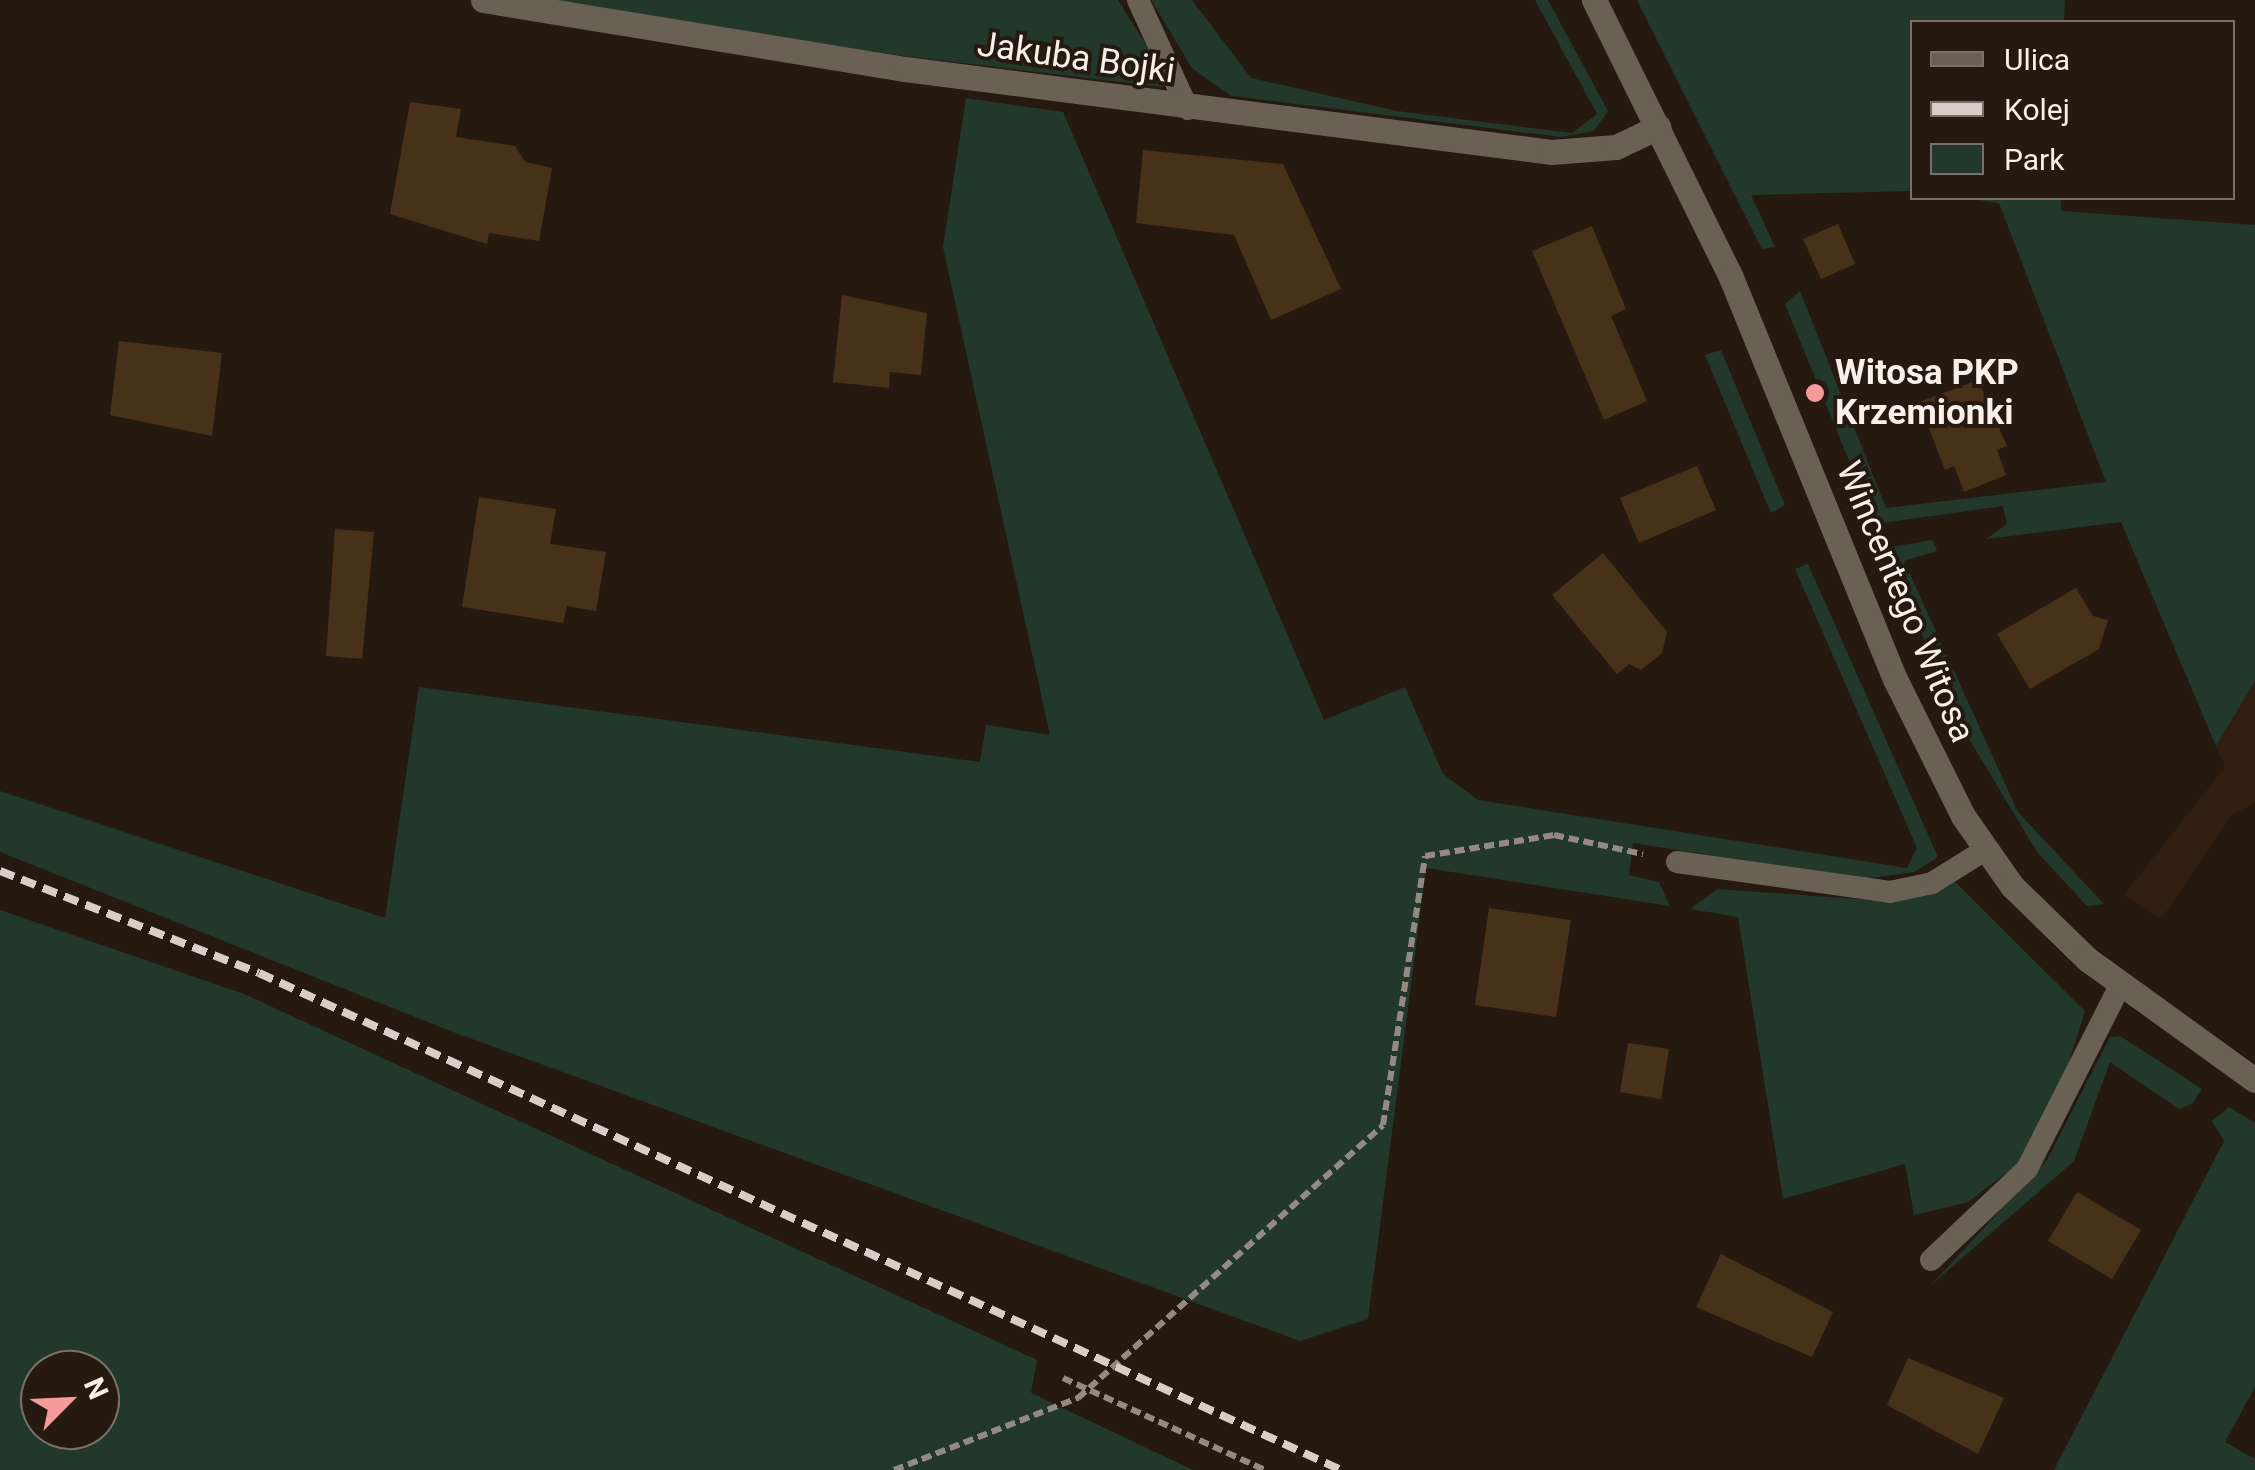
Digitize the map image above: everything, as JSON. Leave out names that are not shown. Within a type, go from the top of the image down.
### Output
[{"type":"street","name":"Jakuba Bojki","points":[[483,0],[1188,110],[1551,152],[1616,146],[1658,127]]},
{"type":"street","name":"Wincentego Witosa","points":[[1594,0],[1751,323],[1903,697],[1985,850],[2039,914],[2120,986],[2255,1080]]},
{"type":"lane","points":[[1138,0],[1188,110]]},
{"type":"lane","points":[[1676,862],[1890,892],[1932,883],[1985,850]]},
{"type":"lane","points":[[1930,1260],[2027,1169],[2120,986]]},
{"type":"path","points":[[894,1470],[1078,1398],[1383,1125],[1425,856],[1554,835],[1676,862]]},
{"type":"path","points":[[1063,1378],[1266,1470]]},
{"type":"shaded area","points":[[2255,681],[2255,802],[2231,816],[2161,919],[2124,895],[2225,767],[2216,746]]},
{"type":"green space","points":[[546,0],[1118,0],[1168,80],[1163,87],[896,55]]},
{"type":"green space","points":[[1151,0],[1192,0],[1251,78],[1397,111],[1572,133],[1597,114],[1535,0],[1548,0],[1608,111],[1594,131],[1561,137],[1231,96],[1192,68]]},
{"type":"green space","points":[[1637,0],[2065,0],[2064,20],[1910,20],[1910,191],[1751,195],[1775,247],[1762,249]]},
{"type":"green space","points":[[966,98],[1063,112],[1324,720],[1405,687],[1443,774],[1478,800],[1907,868],[1917,848],[1795,569],[1808,564],[1938,857],[1914,872],[1862,879],[1633,843],[1629,875],[1659,882],[1670,906],[1426,868],[1368,1319],[1300,1341],[453,1032],[0,852],[0,791],[385,918],[419,687],[980,762],[986,725],[1050,735],[943,247]]},
{"type":"green space","points":[[1979,200],[2061,200],[2061,211],[2255,225],[2255,681],[2216,746],[2121,522],[1986,539],[2007,524],[2003,506],[1875,524],[1785,304],[1800,291],[1886,508],[2106,482],[1999,203]]},
{"type":"green space","points":[[1721,350],[1785,505],[1771,513],[1705,355]]},
{"type":"green space","points":[[1933,540],[1937,551],[1904,561],[2018,812],[2104,904],[2087,906],[2037,852],[1959,722],[1885,548]]},
{"type":"green space","points":[[1952,879],[2085,1011],[2059,1094],[2023,1160],[1968,1202],[1914,1215],[1905,1164],[1783,1199],[1738,917],[1690,909],[1718,889],[1897,902]]},
{"type":"green space","points":[[0,910],[244,994],[1037,1360],[1031,1393],[1193,1470],[0,1470]]},
{"type":"green space","points":[[2120,1036],[2202,1089],[2192,1104],[2179,1109],[2110,1062],[2074,1161],[1930,1286],[2047,1160],[2110,1037]]},
{"type":"green space","points":[[2229,1107],[2255,1123],[2255,1387],[2225,1442],[2255,1459],[2255,1470],[2054,1470],[2224,1141],[2212,1121]]},
{"type":"building","points":[[410,102],[461,109],[456,137],[515,146],[525,162],[552,168],[539,241],[489,233],[487,244],[390,214]]},
{"type":"building","points":[[1143,150],[1283,164],[1341,289],[1271,320],[1234,235],[1136,223]]},
{"type":"building","points":[[1838,224],[1855,264],[1821,279],[1803,239]]},
{"type":"building","points":[[1592,226],[1626,309],[1611,316],[1647,401],[1604,420],[1532,251]]},
{"type":"building","points":[[842,295],[927,313],[921,375],[890,372],[889,388],[833,382]]},
{"type":"building","points":[[119,341],[222,353],[212,436],[110,415]]},
{"type":"building","points":[[1978,380],[2007,446],[1997,450],[2006,475],[1964,492],[1954,466],[1945,470],[1919,402]]},
{"type":"building","points":[[1697,466],[1716,510],[1639,543],[1620,498]]},
{"type":"building","points":[[479,497],[556,509],[550,544],[606,552],[596,611],[567,606],[563,623],[462,607]]},
{"type":"building","points":[[335,529],[374,532],[362,659],[326,656]]},
{"type":"building","points":[[1603,553],[1667,632],[1662,653],[1641,670],[1629,664],[1617,674],[1552,595]]},
{"type":"building","points":[[2076,588],[2093,616],[2108,620],[2099,649],[2030,689],[1997,634]]},
{"type":"building","points":[[1489,908],[1571,920],[1556,1017],[1475,1005]]},
{"type":"building","points":[[1628,1043],[1669,1049],[1661,1099],[1620,1092]]},
{"type":"building","points":[[2077,1192],[2141,1230],[2112,1279],[2048,1241]]},
{"type":"building","points":[[1721,1254],[1833,1312],[1812,1357],[1696,1307]]},
{"type":"building","points":[[1908,1358],[2004,1398],[1978,1454],[1887,1405]]},
{"type":"railway","points":[[0,871],[259,973],[1341,1470]]},
{"type":"place","name":"Witosa PKP Krzemionki","points":[[1815,393]]}]
